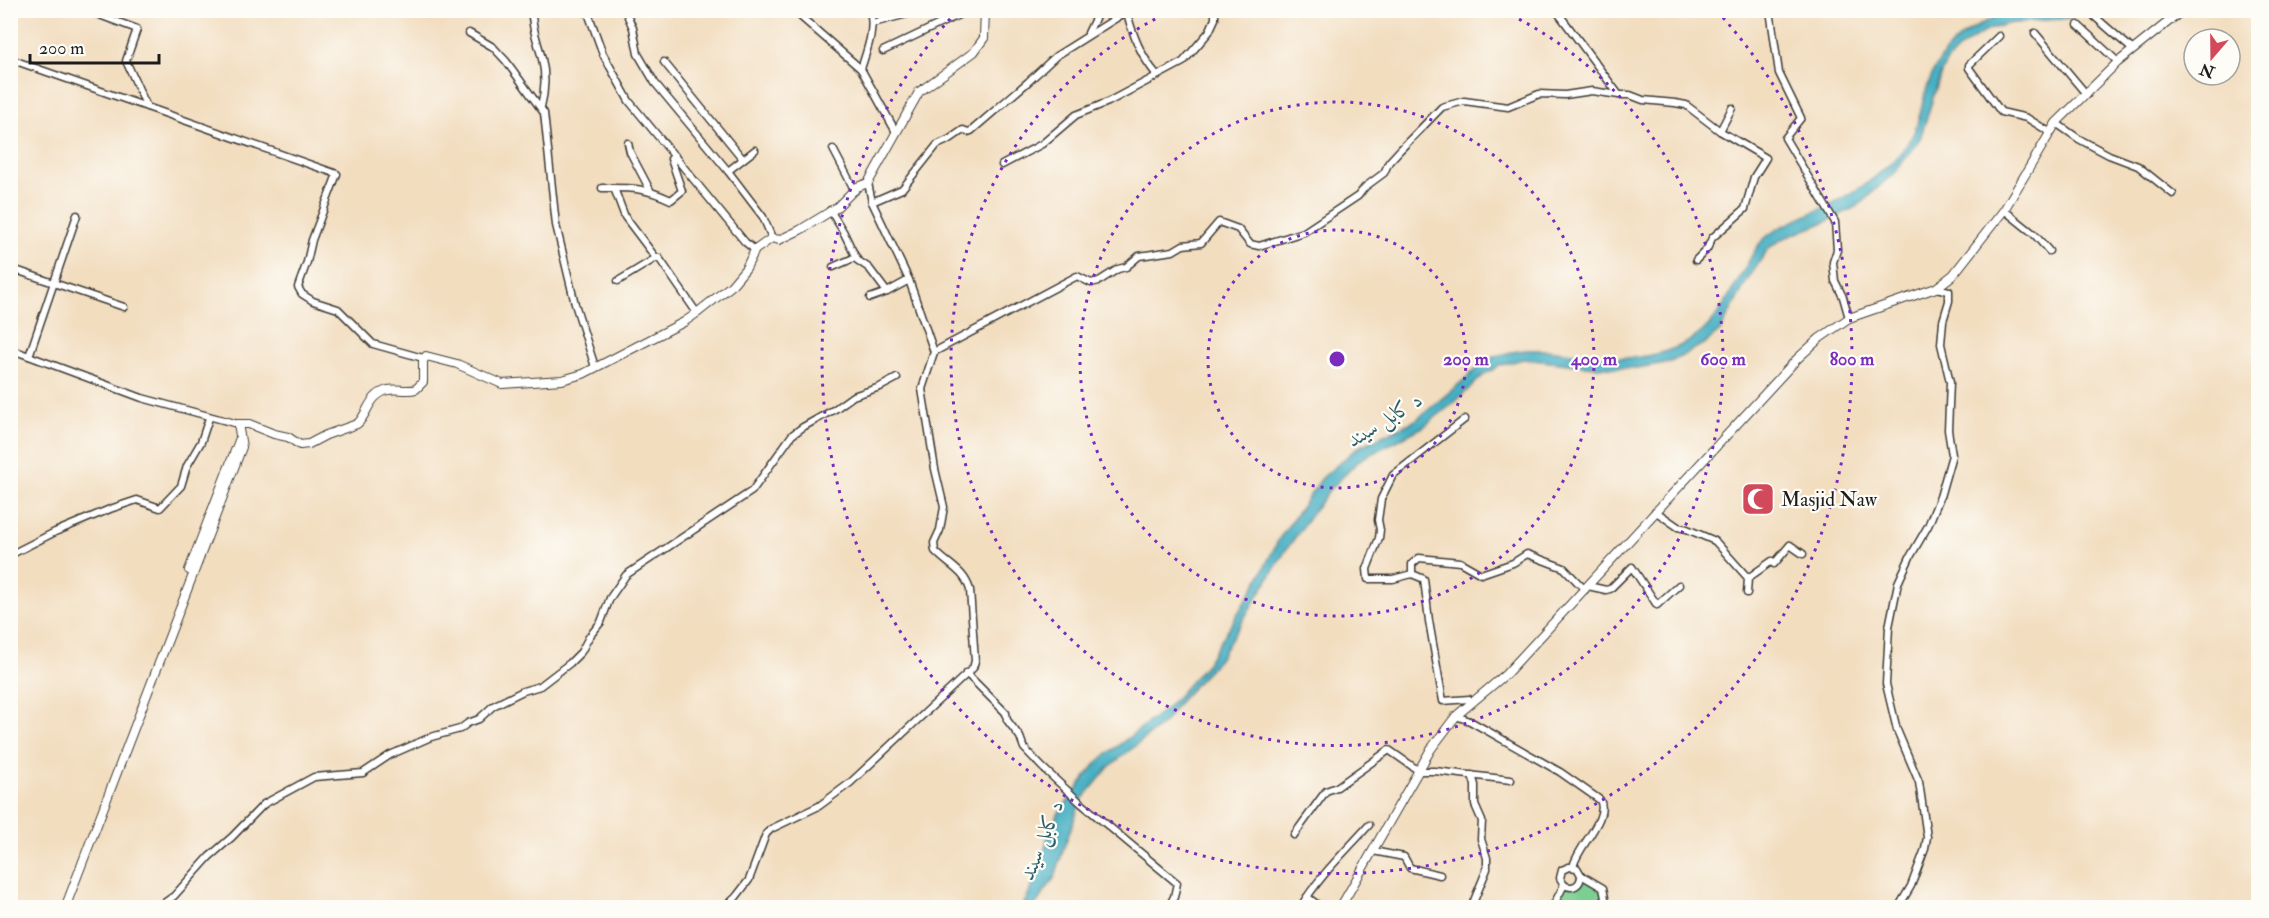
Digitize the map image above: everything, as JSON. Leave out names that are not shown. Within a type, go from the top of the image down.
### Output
[{"type":"main road","points":[[65,908],[242,447],[238,424],[249,424],[288,437],[300,444],[309,444],[357,424],[361,421],[366,408],[382,393],[390,389],[405,391],[420,386],[424,377],[423,358],[426,356],[457,364],[502,384],[562,380],[583,374],[684,322],[730,286],[746,268],[755,250],[772,238],[778,240],[786,238],[836,208],[857,187],[868,183],[919,92],[974,52],[984,38],[986,10]]},
{"type":"main road","points":[[1340,908],[1431,749],[1456,716],[1506,674],[1797,359],[1820,338],[1849,318],[1936,288],[1953,275],[2004,210],[2056,123],[2118,62],[2183,10]]},
{"type":"main road","points":[[60,908],[240,437]]},
{"type":"street","points":[[86,10],[137,29],[126,61],[147,107]]},
{"type":"street","points":[[532,10],[531,20],[543,62],[545,93],[541,107]]},
{"type":"street","points":[[587,10],[599,45],[624,93],[745,242],[755,250]]},
{"type":"street","points":[[625,10],[633,28],[638,54],[655,83],[763,217],[772,238]]},
{"type":"street","points":[[793,10],[861,69],[896,132]]},
{"type":"street","points":[[861,69],[872,37],[873,23],[870,10]]},
{"type":"street","points":[[1088,34],[1099,10]]},
{"type":"street","points":[[1002,165],[1042,144],[1076,115],[1108,102],[1183,62],[1209,32],[1215,19],[1215,10]]},
{"type":"street","points":[[1556,10],[1619,95]]},
{"type":"street","points":[[1770,10],[1779,73],[1802,118],[1785,138],[1835,222],[1837,250],[1833,262],[1834,281],[1844,297],[1849,318]]},
{"type":"street","points":[[883,51],[966,11]]},
{"type":"street","points":[[872,202],[902,189],[936,145],[963,130],[968,132],[971,130],[1056,56],[1126,11],[1137,47],[1145,62],[1156,75]]},
{"type":"street","points":[[873,23],[911,13]]},
{"type":"street","points":[[2093,13],[2133,50]]},
{"type":"street","points":[[2078,25],[2118,62]]},
{"type":"street","points":[[469,33],[493,47],[544,113],[556,225],[575,304],[595,367]]},
{"type":"street","points":[[2034,33],[2086,95]]},
{"type":"street","points":[[1999,36],[1969,68],[2001,112],[2026,118],[2050,133]]},
{"type":"street","points":[[10,59],[337,174],[312,240],[298,287],[302,294],[338,309],[373,344],[423,358]]},
{"type":"street","points":[[664,62],[742,158]]},
{"type":"street","points":[[934,352],[1077,276],[1091,283],[1099,281],[1118,269],[1126,267],[1138,256],[1173,251],[1184,245],[1201,243],[1219,222],[1238,230],[1250,244],[1255,246],[1304,232],[1358,196],[1365,187],[1377,179],[1400,150],[1442,107],[1471,101],[1508,107],[1539,94],[1565,95],[1592,91],[1686,105],[1720,131],[1766,158],[1754,177],[1745,209],[1712,238],[1707,249],[1696,260]]},
{"type":"street","points":[[1720,131],[1732,108]]},
{"type":"street","points":[[2056,123],[2079,139],[2109,155],[2138,166],[2173,194]]},
{"type":"street","points":[[627,143],[650,190]]},
{"type":"street","points":[[833,149],[855,190]]},
{"type":"street","points":[[728,171],[755,150]]},
{"type":"street","points":[[602,188],[650,190],[672,200],[682,191],[670,159],[675,156]]},
{"type":"street","points":[[724,908],[749,880],[766,834],[771,829],[819,806],[850,783],[929,711],[973,668],[975,661],[970,590],[959,570],[935,551],[934,543],[940,530],[944,507],[935,469],[922,389],[934,352],[909,280],[872,202],[868,183]]},
{"type":"street","points":[[614,188],[625,217],[656,258],[659,258],[697,313]]},
{"type":"street","points":[[830,210],[856,256],[869,268],[887,292]]},
{"type":"street","points":[[2004,210],[2034,234],[2049,251]]},
{"type":"street","points":[[29,356],[77,215]]},
{"type":"street","points":[[832,267],[856,256]]},
{"type":"street","points":[[618,280],[656,258]]},
{"type":"street","points":[[10,268],[124,307]]},
{"type":"street","points":[[870,298],[909,280]]},
{"type":"street","points":[[1898,908],[1911,886],[1925,849],[1927,837],[1919,782],[1897,730],[1886,684],[1889,627],[1898,583],[1928,526],[1940,497],[1952,455],[1948,430],[1950,381],[1941,344],[1949,291],[1936,288]]},
{"type":"street","points":[[10,349],[142,398],[238,424]]},
{"type":"street","points":[[157,908],[174,896],[203,863],[264,804],[314,777],[363,773],[390,755],[430,737],[460,729],[479,719],[493,706],[523,691],[540,686],[581,652],[601,622],[610,598],[626,574],[752,491],[792,435],[803,427],[853,396],[880,387],[897,378]]},
{"type":"street","points":[[10,555],[55,532],[137,500],[160,508],[180,486],[187,466],[201,442],[209,418]]},
{"type":"street","points":[[1465,418],[1393,475],[1381,499],[1378,520],[1379,538],[1367,569],[1368,579],[1393,579],[1412,574],[1424,579],[1443,701],[1469,699],[1472,702]]},
{"type":"street","points":[[1655,511],[1678,527],[1715,541],[1748,578],[1748,593]]},
{"type":"street","points":[[1748,578],[1772,561],[1774,564],[1790,545],[1803,554]]},
{"type":"street","points":[[1412,574],[1412,564],[1419,558],[1460,562],[1481,574],[1513,563],[1527,555],[1564,568],[1587,588],[1610,589],[1632,567],[1657,605],[1679,585]]},
{"type":"street","points":[[966,673],[1006,713],[1007,720],[1020,737],[1024,748],[1071,795],[1175,881],[1174,897],[1168,908]]},
{"type":"street","points":[[1456,716],[1560,772],[1600,800],[1603,806],[1602,814],[1573,867]]},
{"type":"street","points":[[1294,835],[1326,791],[1337,787],[1387,751],[1391,751],[1419,771],[1511,780]]},
{"type":"street","points":[[1471,908],[1487,869],[1487,858],[1481,839],[1482,821],[1475,805],[1475,785],[1472,775]]},
{"type":"street","points":[[1300,908],[1318,879],[1369,825]]},
{"type":"street","points":[[1373,851],[1404,857],[1410,868],[1440,875]]},
{"type":"street","points":[[1573,867],[1581,875],[1603,888],[1607,908]]},
{"type":"street","points":[[1573,867],[1562,870],[1560,878],[1564,885],[1576,886],[1581,875]]},
{"type":"street","points":[[1552,908],[1564,885]]},
{"type":"street","points":[[1307,897],[1322,908]]},
{"type":"green space","points":[[1581,875],[1603,888],[1607,907],[1552,908],[1564,885],[1576,886]]},
{"type":"water","points":[[2013,10],[2079,11],[2076,16],[2068,18],[2005,24],[1984,32],[1960,48],[1947,61],[1941,73],[1920,139],[1895,172],[1858,206],[1828,221],[1782,239],[1768,249],[1748,279],[1720,331],[1707,342],[1671,362],[1637,368],[1596,367],[1523,359],[1501,365],[1485,374],[1423,427],[1361,459],[1329,490],[1286,550],[1219,659],[1179,702],[1164,723],[1109,767],[1081,801],[1055,877],[1034,907],[1022,908],[1040,869],[1049,832],[1056,817],[1097,762],[1168,707],[1207,663],[1255,586],[1279,539],[1322,478],[1357,448],[1416,420],[1489,359],[1509,352],[1528,350],[1608,357],[1647,356],[1667,351],[1697,336],[1717,315],[1761,242],[1785,225],[1853,192],[1888,166],[1900,154],[1914,133],[1929,81],[1939,60],[1953,44],[1971,30]]},
{"type":"place","name":"Masjid Naw","points":[[1758,499]]},
{"type":"water label","name":"د کابل سيند","points":[[1385,420]]},
{"type":"water label","name":"د کابل سيند","points":[[1042,840]]}]
